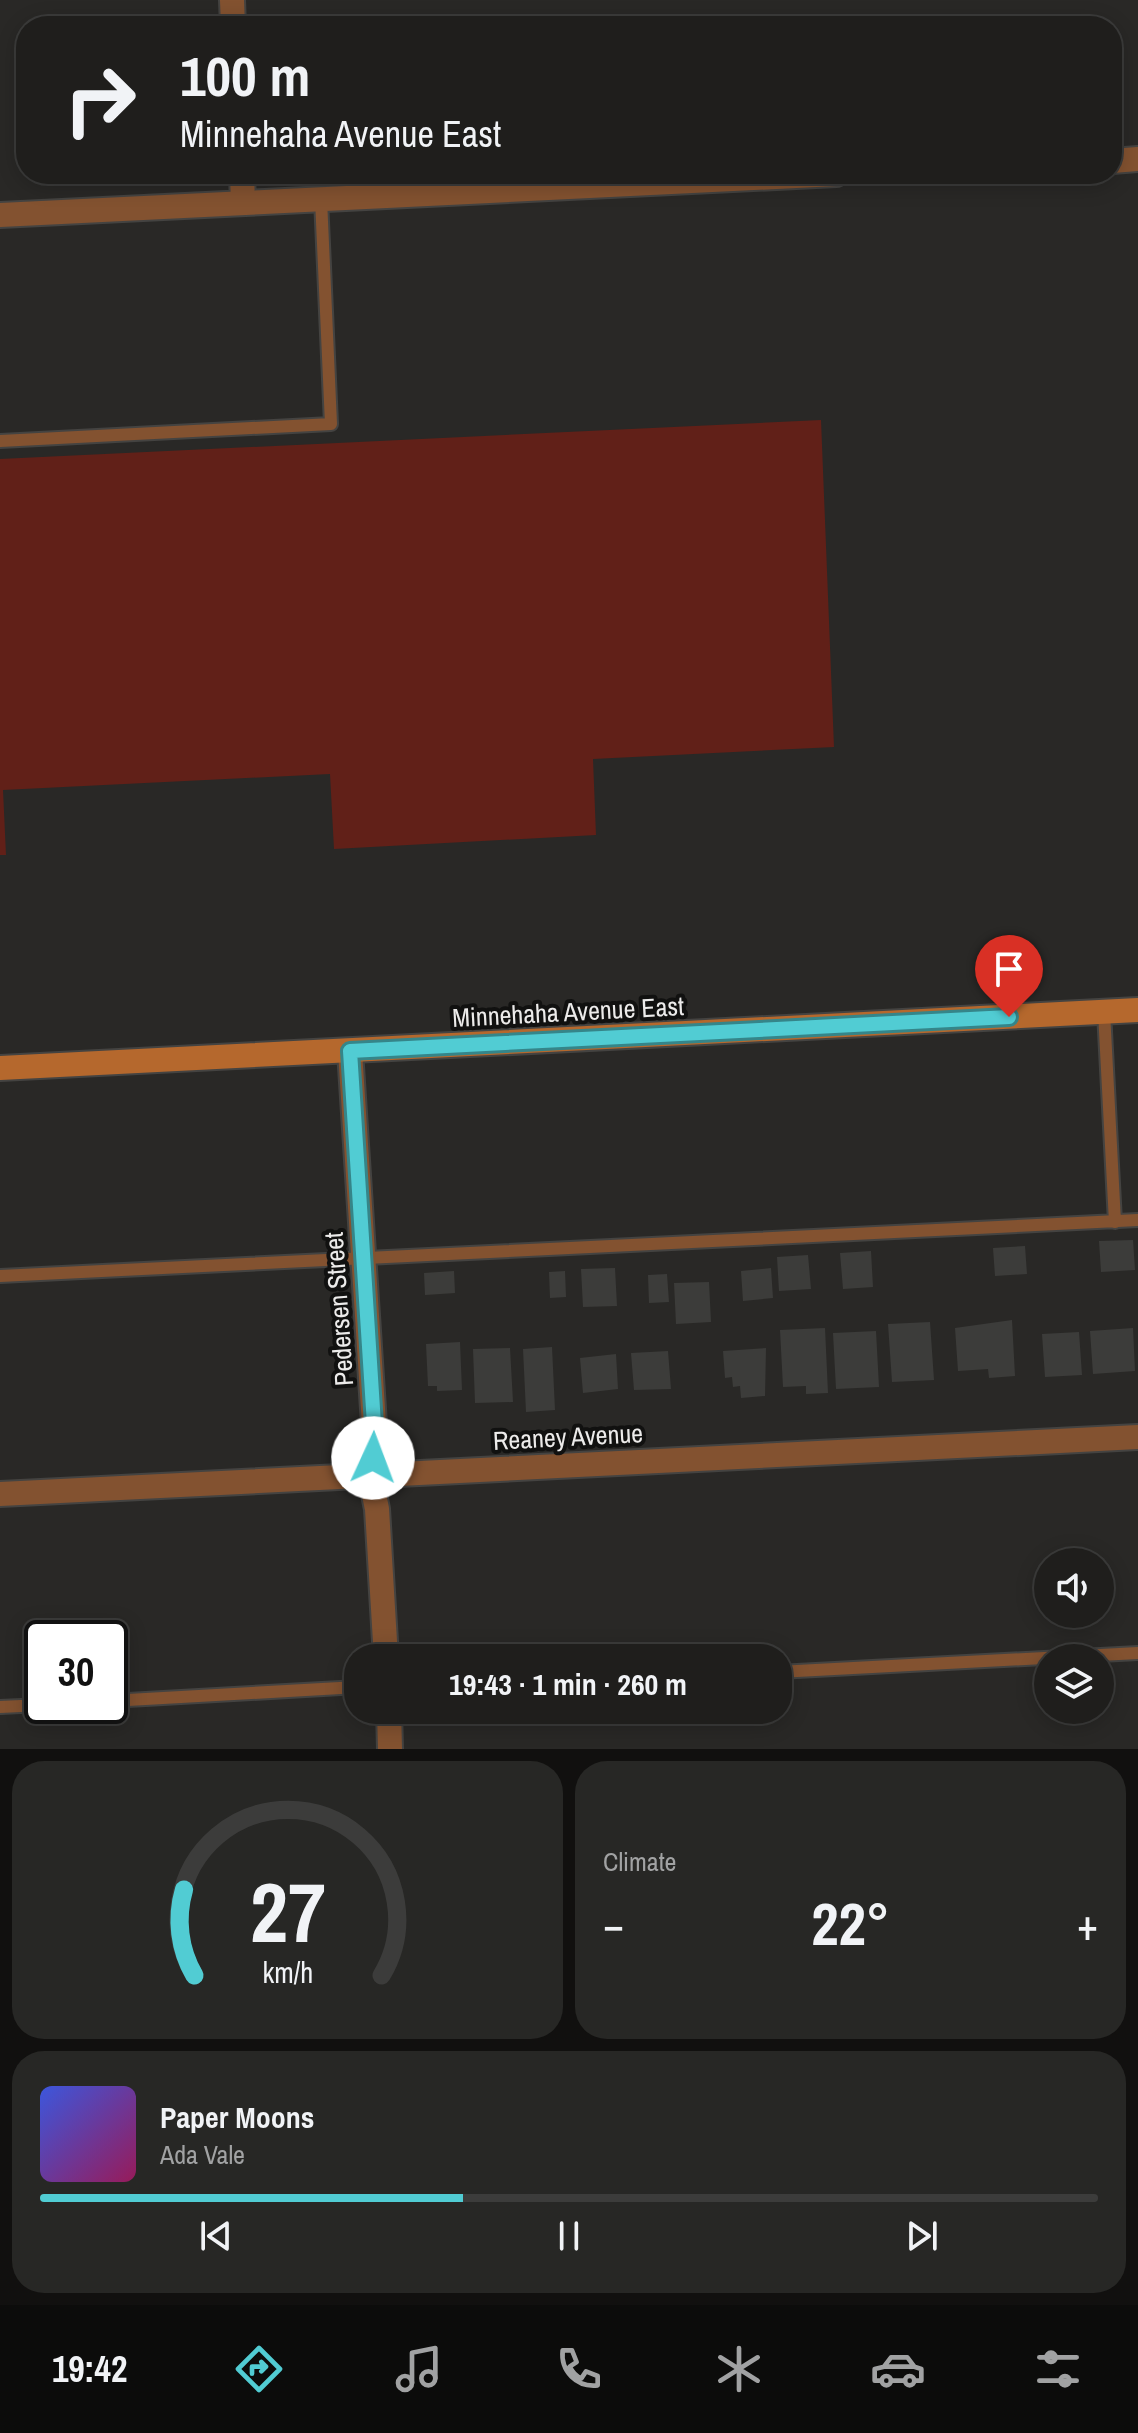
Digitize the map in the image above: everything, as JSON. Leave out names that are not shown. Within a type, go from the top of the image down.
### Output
[{"type":"main road","name":"Minnehaha Avenue East","points":[[0,1068],[1138,1010]]},
{"type":"street","points":[[242,184],[243,203]]},
{"type":"street","points":[[0,215],[630,184]]},
{"type":"street","name":"Pedersen Street","points":[[350,1051],[375,1440],[370,1475],[377,1509],[385,1644]]},
{"type":"street","name":"Reaney Avenue","points":[[0,1494],[1138,1437]]},
{"type":"street","points":[[389,1724],[390,1749]]},
{"type":"lane","points":[[0,441],[331,424],[321,199]]},
{"type":"lane","points":[[1104,1012],[1115,1222]]},
{"type":"lane","points":[[0,1276],[1138,1220]]},
{"type":"lane","points":[[792,1671],[1138,1653]]},
{"type":"lane","points":[[128,1700],[344,1688]]},
{"type":"lane","points":[[0,1707],[24,1706]]},
{"type":"shaded area","points":[[821,420],[834,747],[593,759],[596,835],[334,849],[330,774],[3,790],[6,855],[0,855],[0,459]]},
{"type":"building","points":[[1133,1240],[1135,1270],[1101,1272],[1099,1241]]},
{"type":"building","points":[[1025,1246],[1027,1274],[995,1276],[993,1248]]},
{"type":"building","points":[[871,1251],[873,1287],[843,1289],[840,1253]]},
{"type":"building","points":[[808,1255],[811,1289],[779,1291],[777,1257]]},
{"type":"building","points":[[615,1268],[617,1306],[583,1307],[581,1269]]},
{"type":"building","points":[[771,1268],[773,1298],[743,1301],[741,1271]]},
{"type":"building","points":[[454,1271],[455,1293],[425,1295],[424,1273]]},
{"type":"building","points":[[565,1271],[566,1297],[550,1298],[549,1272]]},
{"type":"building","points":[[667,1274],[669,1302],[649,1303],[648,1275]]},
{"type":"building","points":[[709,1282],[711,1322],[676,1324],[674,1283]]},
{"type":"building","points":[[1012,1320],[1015,1376],[989,1378],[988,1369],[958,1371],[955,1328]]},
{"type":"building","points":[[930,1322],[934,1380],[892,1382],[888,1324]]},
{"type":"building","points":[[825,1328],[828,1393],[806,1394],[806,1386],[783,1387],[780,1330]]},
{"type":"building","points":[[1133,1328],[1135,1371],[1093,1374],[1090,1331]]},
{"type":"building","points":[[876,1331],[879,1387],[836,1389],[833,1333]]},
{"type":"building","points":[[1079,1332],[1082,1375],[1045,1377],[1042,1334]]},
{"type":"building","points":[[460,1342],[462,1390],[437,1391],[437,1386],[428,1386],[426,1344]]},
{"type":"building","points":[[552,1347],[555,1410],[526,1412],[523,1349]]},
{"type":"building","points":[[510,1348],[513,1402],[475,1403],[473,1349]]},
{"type":"building","points":[[766,1348],[765,1396],[741,1398],[740,1386],[733,1387],[732,1377],[725,1378],[723,1351]]},
{"type":"building","points":[[668,1351],[671,1389],[634,1390],[631,1353]]},
{"type":"building","points":[[616,1354],[618,1389],[583,1393],[580,1358]]},
{"type":"route","points":[[373,1458],[375,1440],[350,1051],[1009,1017]]}]
